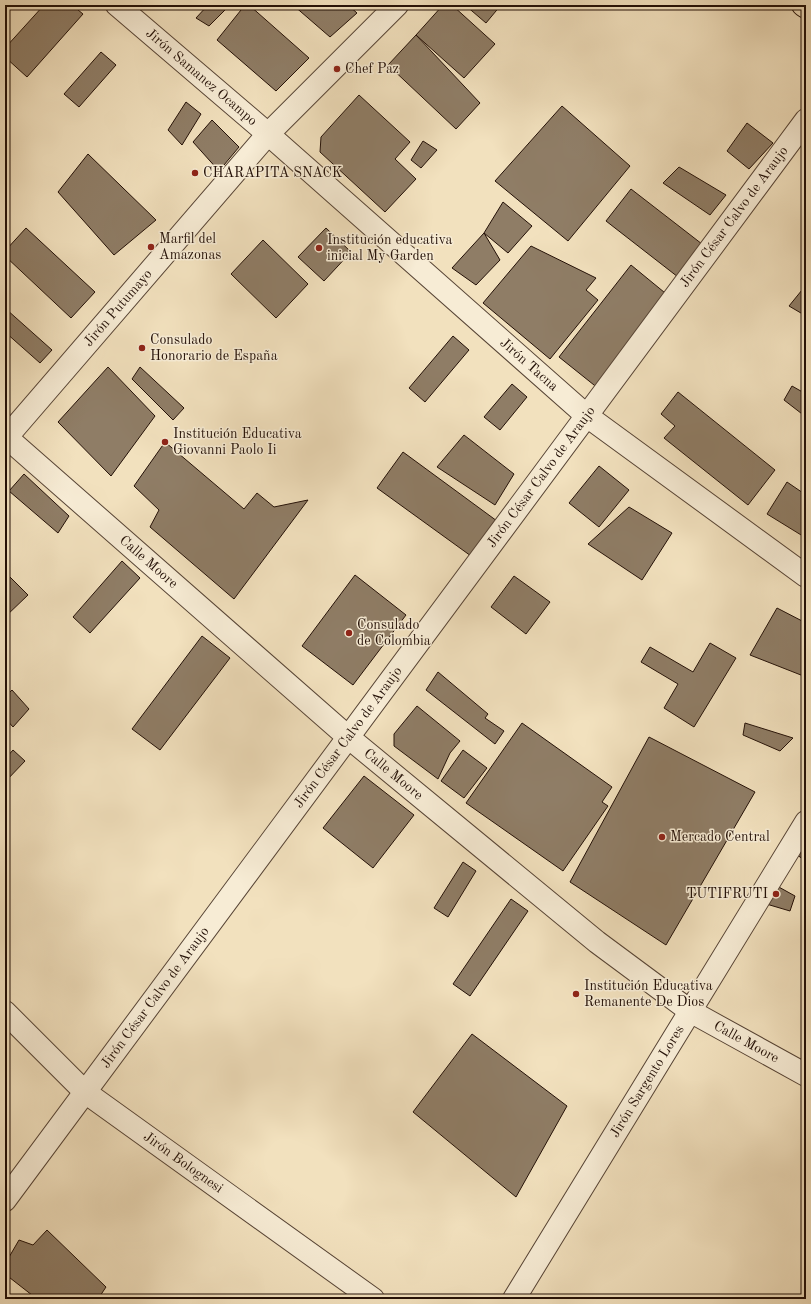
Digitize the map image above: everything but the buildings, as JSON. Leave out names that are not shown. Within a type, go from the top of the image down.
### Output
[{"type":"street","name":"Jirón Samanez Ocampo","points":[[117,5],[268,134]]},
{"type":"street","name":"Jirón Putumayo","points":[[5,438],[268,134],[397,5]]},
{"type":"street","name":"Jirón César Calvo de Araujo","points":[[5,1200],[806,120]]},
{"type":"street","name":"Jirón Tacna","points":[[268,134],[587,416],[806,576]]},
{"type":"street","name":"Calle Moore","points":[[5,438],[348,737],[597,942],[690,1012],[806,1075]]},
{"type":"street","name":"Jirón Sargento Lores","points":[[514,1299],[806,822]]},
{"type":"street","name":"Jirón Bolognesi","points":[[5,1012],[85,1092],[373,1299]]},
{"type":"place","name":"Chef Paz","points":[[337,69]]},
{"type":"place","name":"CHARAPITA SNACK","points":[[195,173]]},
{"type":"place","name":"Marfil del Amazonas","points":[[151,247]]},
{"type":"place","name":"Institución educativa inicial My Garden","points":[[319,248]]},
{"type":"place","name":"Consulado Honorario de España","points":[[142,348]]},
{"type":"place","name":"Institución Educativa Giovanni Paolo Ii","points":[[165,442]]},
{"type":"place","name":"Consulado de Colombia","points":[[349,633]]},
{"type":"place","name":"Mercado Central","points":[[662,837]]},
{"type":"place","name":"TUTIFRUTI","points":[[776,894]]},
{"type":"place","name":"Institución Educativa Remanente De Dios","points":[[576,994]]}]
